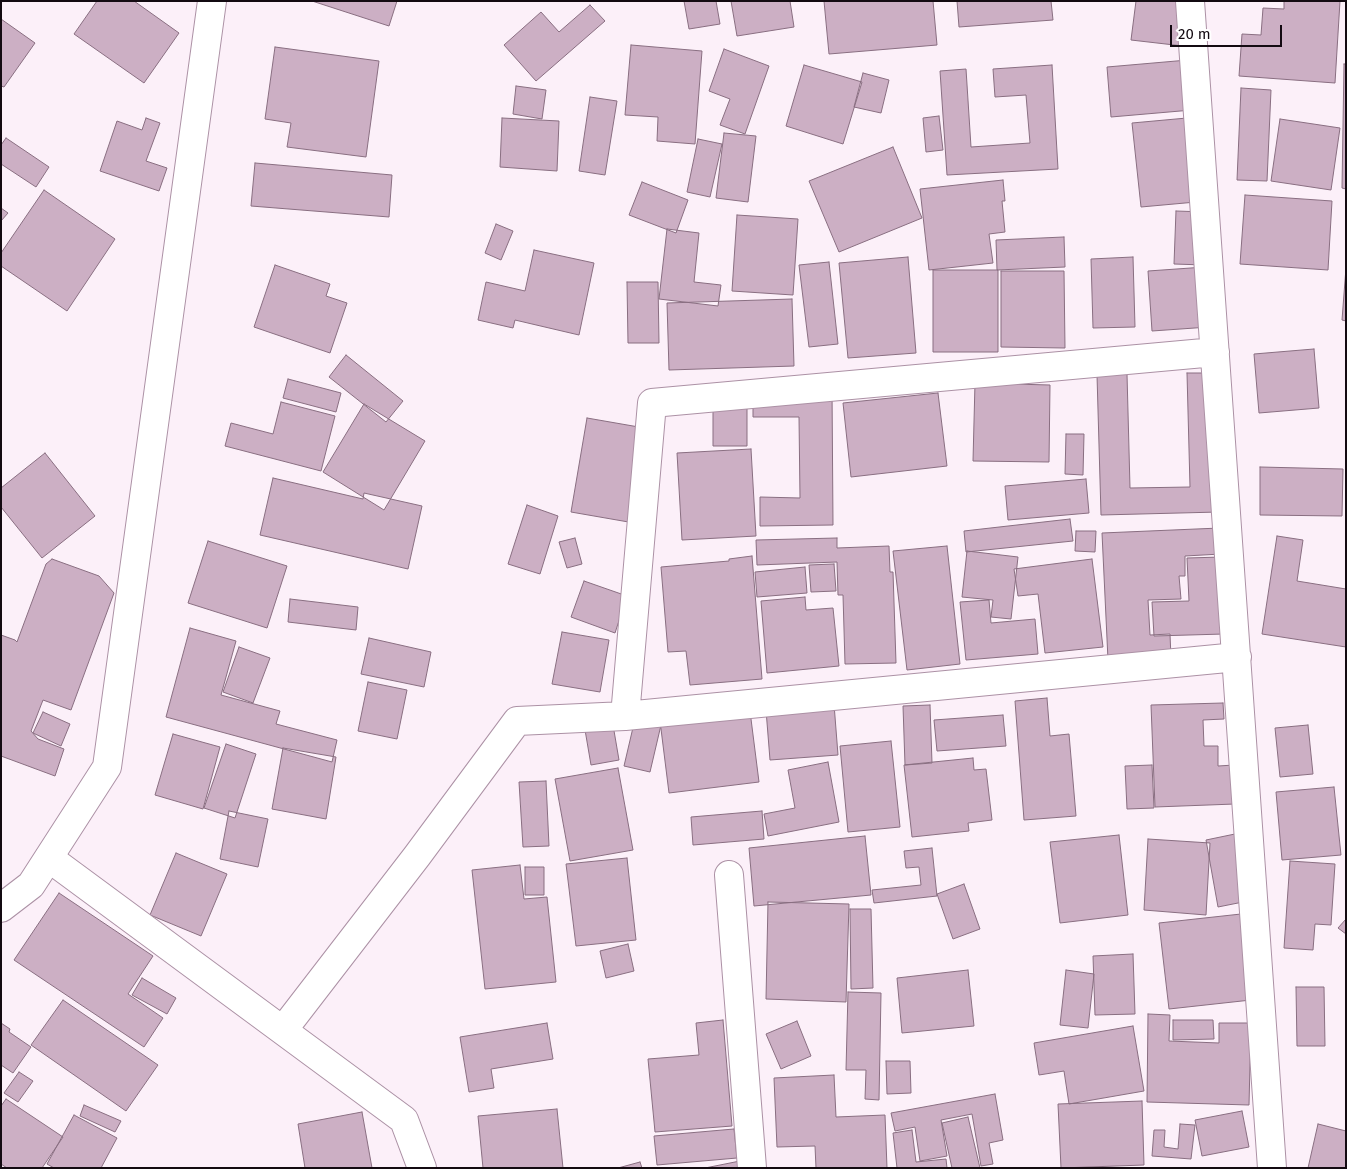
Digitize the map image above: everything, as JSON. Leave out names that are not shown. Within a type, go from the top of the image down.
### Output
[{"type":"street","points":[[1,908],[31,885],[107,767],[212,1]]},
{"type":"street","points":[[1190,1],[1272,1168]]},
{"type":"street","points":[[625,716],[652,403],[1215,352]]},
{"type":"street","points":[[283,1030],[517,722],[625,716],[1237,657]]},
{"type":"street","points":[[49,858],[199,971],[283,1030],[404,1120],[422,1168]]},
{"type":"street","points":[[729,875],[752,1168]]},
{"type":"building","points":[[97,1],[134,1],[179,33],[144,83],[74,34]]},
{"type":"building","points":[[312,1],[397,1],[389,26]]},
{"type":"building","points":[[684,1],[716,1],[720,24],[689,29]]},
{"type":"building","points":[[731,1],[790,1],[794,27],[737,36]]},
{"type":"building","points":[[824,1],[933,1],[937,45],[829,54]]},
{"type":"building","points":[[957,1],[1051,1],[1053,20],[959,27]]},
{"type":"building","points":[[1136,1],[1189,1],[1183,46],[1131,40]]},
{"type":"building","points":[[1284,1],[1340,1],[1335,83],[1239,76],[1242,34],[1261,35],[1263,8],[1284,9]]},
{"type":"building","points":[[590,5],[605,21],[536,81],[504,45],[541,12],[559,32]]},
{"type":"building","points":[[1,19],[35,43],[4,87],[1,86]]},
{"type":"building","points":[[631,45],[702,51],[695,144],[657,141],[658,117],[625,115]]},
{"type":"building","points":[[275,47],[379,61],[366,157],[287,147],[291,123],[265,119]]},
{"type":"building","points":[[724,49],[769,66],[745,134],[720,125],[730,99],[709,91]]},
{"type":"building","points":[[1188,60],[1192,110],[1111,117],[1107,67]]},
{"type":"building","points":[[1344,64],[1346,64],[1346,189],[1342,188]]},
{"type":"building","points":[[804,65],[862,82],[843,144],[786,126]]},
{"type":"building","points":[[1052,65],[1058,169],[947,175],[940,71],[966,69],[971,147],[1030,143],[1026,95],[995,97],[993,69]]},
{"type":"building","points":[[863,73],[889,80],[881,113],[854,107]]},
{"type":"building","points":[[516,86],[546,90],[542,119],[513,114]]},
{"type":"building","points":[[1241,88],[1271,90],[1267,181],[1237,180]]},
{"type":"building","points":[[590,97],[617,101],[605,175],[579,171]]},
{"type":"building","points":[[939,116],[943,150],[926,152],[923,118]]},
{"type":"building","points":[[1198,117],[1207,201],[1141,207],[1132,123]]},
{"type":"building","points":[[146,118],[160,123],[146,161],[167,168],[159,191],[100,171],[117,121],[142,130]]},
{"type":"building","points":[[502,118],[559,121],[557,171],[500,167]]},
{"type":"building","points":[[1280,119],[1340,128],[1331,190],[1271,181]]},
{"type":"building","points":[[724,133],[756,136],[748,202],[716,198]]},
{"type":"building","points":[[6,138],[49,167],[36,187],[1,164],[1,145]]},
{"type":"building","points":[[698,139],[722,144],[710,197],[687,192]]},
{"type":"building","points":[[893,147],[922,218],[839,252],[809,181]]},
{"type":"building","points":[[255,163],[392,175],[389,217],[251,206]]},
{"type":"building","points":[[1003,180],[1005,201],[1002,201],[1005,232],[989,234],[993,263],[929,270],[920,189]]},
{"type":"building","points":[[642,182],[688,200],[676,233],[629,215]]},
{"type":"building","points":[[44,190],[115,239],[67,311],[1,266],[1,253]]},
{"type":"building","points":[[1245,195],[1332,201],[1328,270],[1240,264]]},
{"type":"building","points":[[1,208],[8,213],[1,221]]},
{"type":"building","points":[[1176,211],[1206,212],[1204,265],[1174,264]]},
{"type":"building","points":[[737,215],[798,219],[793,295],[732,291]]},
{"type":"building","points":[[496,224],[513,231],[501,260],[485,253]]},
{"type":"building","points":[[667,229],[699,233],[694,282],[721,285],[718,306],[659,299]]},
{"type":"building","points":[[1064,237],[1065,267],[997,270],[996,240]]},
{"type":"building","points":[[534,250],[594,263],[579,335],[515,320],[513,328],[478,320],[486,282],[525,291]]},
{"type":"building","points":[[908,257],[916,353],[848,358],[839,263]]},
{"type":"building","points":[[1133,257],[1135,327],[1093,328],[1091,259]]},
{"type":"building","points":[[829,262],[838,344],[809,347],[799,265]]},
{"type":"building","points":[[275,265],[330,284],[326,296],[347,303],[330,353],[254,327]]},
{"type":"building","points":[[1205,267],[1209,327],[1152,331],[1148,271]]},
{"type":"building","points":[[1346,268],[1346,321],[1342,320]]},
{"type":"building","points":[[933,270],[998,270],[998,352],[933,352]]},
{"type":"building","points":[[1001,271],[1064,271],[1065,348],[1001,347]]},
{"type":"building","points":[[627,282],[658,282],[659,343],[628,343]]},
{"type":"building","points":[[792,299],[794,366],[669,370],[667,303]]},
{"type":"building","points":[[1314,349],[1319,408],[1259,413],[1254,354]]},
{"type":"building","points":[[346,355],[403,401],[386,422],[329,377]]},
{"type":"building","points":[[1187,373],[1215,373],[1219,512],[1101,515],[1097,375],[1127,374],[1130,488],[1190,487]]},
{"type":"building","points":[[288,379],[341,393],[336,412],[283,398]]},
{"type":"building","points":[[975,383],[1050,385],[1049,462],[973,461]]},
{"type":"building","points":[[713,389],[747,390],[747,446],[713,446]]},
{"type":"building","points":[[753,389],[832,389],[833,525],[760,526],[760,497],[800,498],[799,417],[753,417]]},
{"type":"building","points":[[938,393],[947,466],[851,477],[843,403]]},
{"type":"building","points":[[281,402],[335,416],[321,471],[225,446],[231,423],[273,434]]},
{"type":"building","points":[[364,404],[425,441],[384,510],[323,472]]},
{"type":"building","points":[[587,418],[656,430],[640,524],[571,512]]},
{"type":"building","points":[[1066,434],[1084,434],[1083,475],[1065,474]]},
{"type":"building","points":[[751,449],[756,536],[682,540],[677,453]]},
{"type":"building","points":[[45,453],[95,516],[42,558],[1,507],[1,488]]},
{"type":"building","points":[[1260,467],[1343,469],[1342,516],[1260,515]]},
{"type":"building","points":[[273,478],[363,499],[364,493],[422,506],[408,569],[260,535]]},
{"type":"building","points":[[1086,479],[1089,513],[1008,520],[1005,486]]},
{"type":"building","points":[[527,505],[558,516],[540,574],[508,564]]},
{"type":"building","points":[[1070,519],[1073,541],[966,552],[964,531]]},
{"type":"building","points":[[1220,528],[1221,554],[1185,556],[1185,576],[1179,576],[1181,599],[1148,600],[1150,635],[1170,634],[1171,658],[1108,660],[1102,533]]},
{"type":"building","points":[[1076,531],[1096,531],[1095,552],[1075,551]]},
{"type":"building","points":[[1277,536],[1303,540],[1297,581],[1346,589],[1346,647],[1262,634]]},
{"type":"building","points":[[575,538],[582,564],[567,568],[559,542]]},
{"type":"building","points":[[837,538],[837,548],[889,546],[890,572],[893,572],[896,663],[845,664],[843,595],[838,595],[837,562],[757,565],[756,540]]},
{"type":"building","points":[[208,541],[287,566],[267,628],[188,603]]},
{"type":"building","points":[[947,546],[960,664],[907,670],[893,551]]},
{"type":"building","points":[[967,551],[1018,557],[1011,619],[991,617],[993,600],[962,597]]},
{"type":"building","points":[[752,556],[762,679],[690,685],[686,651],[668,652],[661,567],[729,561],[729,559]]},
{"type":"building","points":[[1222,557],[1224,634],[1154,636],[1152,602],[1189,601],[1187,558]]},
{"type":"building","points":[[52,559],[99,576],[114,593],[71,710],[43,700],[31,731],[38,739],[64,749],[55,776],[1,756],[1,635],[17,642],[46,564]]},
{"type":"building","points":[[1092,559],[1103,647],[1045,653],[1038,594],[1018,596],[1014,569]]},
{"type":"building","points":[[834,564],[836,591],[811,592],[809,565]]},
{"type":"building","points":[[805,567],[807,593],[757,597],[755,572]]},
{"type":"building","points":[[584,581],[627,596],[615,633],[571,617]]},
{"type":"building","points":[[805,597],[806,610],[833,608],[839,666],[767,673],[761,601]]},
{"type":"building","points":[[290,599],[358,607],[356,630],[288,622]]},
{"type":"building","points":[[989,600],[991,623],[1035,619],[1038,654],[966,660],[960,602]]},
{"type":"building","points":[[190,628],[236,641],[221,695],[280,711],[276,724],[337,740],[332,762],[166,717]]},
{"type":"building","points":[[562,632],[609,640],[600,692],[552,684]]},
{"type":"building","points":[[369,638],[431,652],[424,687],[361,674]]},
{"type":"building","points":[[239,647],[270,658],[253,703],[223,692]]},
{"type":"building","points":[[368,682],[407,690],[397,739],[358,731]]},
{"type":"building","points":[[1047,698],[1050,736],[1069,734],[1076,816],[1024,820],[1015,701]]},
{"type":"building","points":[[1223,703],[1224,719],[1203,720],[1204,746],[1218,746],[1218,766],[1234,765],[1235,804],[1155,807],[1151,705]]},
{"type":"building","points":[[834,704],[838,755],[770,760],[766,710]]},
{"type":"building","points":[[930,705],[932,763],[905,765],[903,706]]},
{"type":"building","points":[[750,711],[759,782],[669,793],[660,721]]},
{"type":"building","points":[[43,712],[70,724],[61,746],[33,733]]},
{"type":"building","points":[[1003,715],[1006,746],[937,751],[934,720]]},
{"type":"building","points":[[612,719],[619,760],[591,765],[584,724]]},
{"type":"building","points":[[635,719],[661,725],[650,772],[624,766]]},
{"type":"building","points":[[1308,725],[1313,774],[1280,777],[1275,728]]},
{"type":"building","points":[[173,734],[220,747],[203,809],[155,795]]},
{"type":"building","points":[[891,741],[900,827],[848,832],[840,746]]},
{"type":"building","points":[[226,744],[256,754],[235,818],[204,808]]},
{"type":"building","points":[[283,748],[336,757],[326,819],[272,809]]},
{"type":"building","points":[[973,758],[974,770],[986,769],[992,820],[968,823],[969,831],[912,837],[904,765]]},
{"type":"building","points":[[828,762],[839,822],[768,836],[764,814],[795,808],[788,770]]},
{"type":"building","points":[[1152,765],[1154,808],[1127,809],[1125,766]]},
{"type":"building","points":[[618,768],[633,850],[570,861],[555,779]]},
{"type":"building","points":[[546,781],[549,846],[523,847],[519,782]]},
{"type":"building","points":[[1334,787],[1341,855],[1282,860],[1276,792]]},
{"type":"building","points":[[229,811],[268,819],[258,867],[220,859]]},
{"type":"building","points":[[762,811],[764,839],[693,845],[691,817]]},
{"type":"building","points":[[1235,834],[1248,901],[1218,907],[1206,840]]},
{"type":"building","points":[[1119,835],[1128,915],[1060,923],[1050,842]]},
{"type":"building","points":[[865,836],[871,895],[754,906],[749,848]]},
{"type":"building","points":[[1148,839],[1210,843],[1206,915],[1144,910]]},
{"type":"building","points":[[932,848],[937,896],[874,903],[872,890],[921,885],[919,867],[906,868],[904,851]]},
{"type":"building","points":[[176,853],[227,874],[201,936],[150,915]]},
{"type":"building","points":[[627,858],[636,940],[576,946],[566,864]]},
{"type":"building","points":[[1290,861],[1335,864],[1331,925],[1315,924],[1313,950],[1284,948]]},
{"type":"building","points":[[520,865],[524,899],[547,897],[556,982],[485,989],[472,870]]},
{"type":"building","points":[[525,867],[544,867],[544,895],[525,895]]},
{"type":"building","points":[[964,884],[980,929],[953,939],[937,894]]},
{"type":"building","points":[[59,893],[153,956],[128,994],[163,1018],[144,1047],[14,960]]},
{"type":"building","points":[[768,902],[849,904],[846,1002],[766,999]]},
{"type":"building","points":[[850,909],[871,909],[873,988],[851,989]]},
{"type":"building","points":[[1241,914],[1251,1000],[1169,1009],[1159,923]]},
{"type":"building","points":[[1346,919],[1346,934],[1338,928]]},
{"type":"building","points":[[628,944],[634,971],[606,978],[600,951]]},
{"type":"building","points":[[1133,954],[1135,1014],[1095,1015],[1093,956]]},
{"type":"building","points":[[968,970],[974,1026],[902,1033],[897,978]]},
{"type":"building","points":[[1066,970],[1094,974],[1088,1028],[1060,1025]]},
{"type":"building","points":[[142,978],[176,998],[167,1014],[132,995]]},
{"type":"building","points":[[1296,987],[1324,987],[1325,1046],[1297,1046]]},
{"type":"building","points":[[848,992],[881,993],[879,1100],[865,1099],[866,1070],[846,1070]]},
{"type":"building","points":[[63,1000],[158,1065],[126,1111],[31,1045]]},
{"type":"building","points":[[1148,1014],[1170,1015],[1169,1041],[1219,1043],[1219,1023],[1251,1023],[1249,1105],[1147,1102]]},
{"type":"building","points":[[723,1020],[732,1126],[655,1132],[648,1059],[699,1055],[696,1023]]},
{"type":"building","points":[[1173,1020],[1213,1020],[1214,1039],[1173,1040]]},
{"type":"building","points":[[797,1021],[811,1056],[781,1069],[766,1034]]},
{"type":"building","points":[[1,1023],[10,1029],[9,1032],[31,1047],[13,1073],[1,1065]]},
{"type":"building","points":[[547,1023],[553,1059],[491,1069],[494,1088],[469,1092],[460,1037]]},
{"type":"building","points":[[1133,1026],[1144,1091],[1069,1104],[1064,1071],[1039,1075],[1034,1043]]},
{"type":"building","points":[[886,1061],[910,1061],[911,1093],[887,1094]]},
{"type":"building","points":[[19,1072],[33,1081],[18,1102],[4,1093]]},
{"type":"building","points":[[834,1075],[836,1117],[885,1115],[887,1168],[816,1168],[815,1146],[777,1147],[774,1078]]},
{"type":"building","points":[[995,1094],[1003,1140],[989,1143],[993,1164],[981,1166],[972,1114],[941,1120],[947,1156],[920,1161],[915,1127],[895,1131],[891,1113]]},
{"type":"building","points":[[6,1099],[63,1137],[42,1168],[7,1168],[1,1164],[1,1106]]},
{"type":"building","points":[[1142,1101],[1144,1165],[1061,1168],[1058,1104]]},
{"type":"building","points":[[84,1105],[121,1121],[115,1132],[80,1116]]},
{"type":"building","points":[[557,1109],[563,1168],[483,1168],[478,1116]]},
{"type":"building","points":[[1242,1111],[1249,1147],[1202,1156],[1195,1120]]},
{"type":"building","points":[[362,1112],[372,1168],[305,1168],[298,1124]]},
{"type":"building","points":[[74,1115],[117,1138],[101,1168],[54,1168],[47,1164]]},
{"type":"building","points":[[968,1117],[980,1168],[952,1168],[942,1123]]},
{"type":"building","points":[[1180,1124],[1195,1125],[1191,1159],[1152,1156],[1154,1130],[1165,1130],[1164,1147],[1178,1149]]},
{"type":"building","points":[[1318,1124],[1346,1131],[1346,1168],[1308,1168]]},
{"type":"building","points":[[734,1129],[737,1158],[657,1165],[654,1136]]},
{"type":"building","points":[[912,1130],[916,1162],[946,1159],[947,1168],[897,1168],[893,1133]]},
{"type":"building","points":[[740,1161],[741,1168],[705,1168]]},
{"type":"building","points":[[640,1162],[642,1168],[618,1168]]}]
